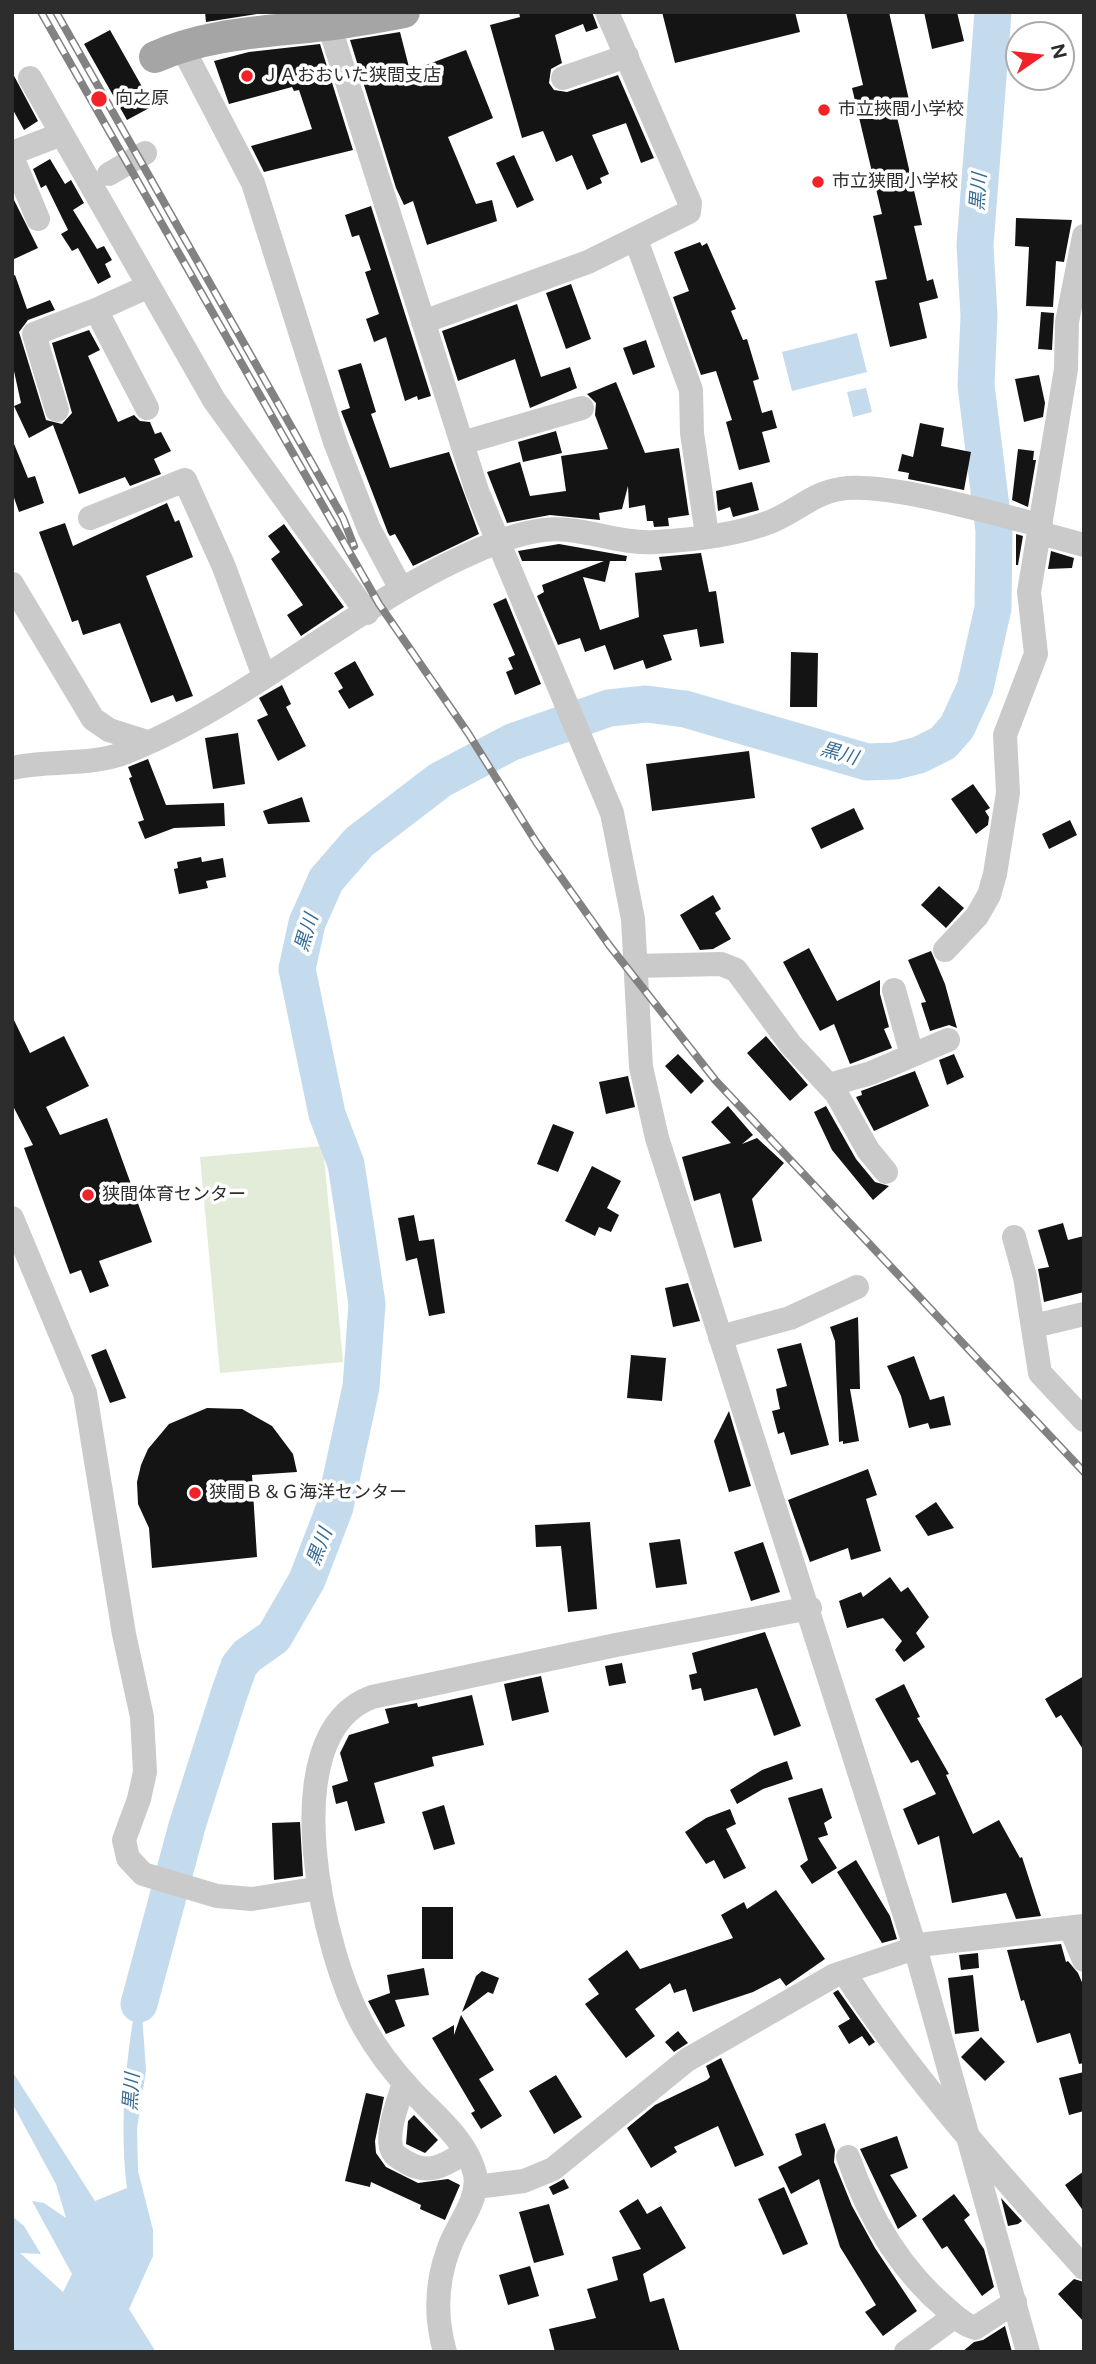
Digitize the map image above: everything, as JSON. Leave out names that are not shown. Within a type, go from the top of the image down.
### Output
[{"type":"main road","points":[[168,51],[221,36],[326,19],[404,12]]},
{"type":"street","points":[[423,322],[541,281],[686,216],[691,208],[607,12]]},
{"type":"street","points":[[326,19],[461,443],[497,542],[612,813],[629,890],[638,1032],[648,1103],[666,1169],[810,1608],[915,1947],[1028,2352]]},
{"type":"street","points":[[168,51],[253,183],[335,442],[369,529],[401,589]]},
{"type":"street","points":[[563,78],[626,56]]},
{"type":"street","points":[[30,78],[214,400],[367,613]]},
{"type":"street","points":[[38,219],[12,155],[62,134]]},
{"type":"street","points":[[109,174],[145,153]]},
{"type":"street","points":[[945,950],[970,925],[993,886],[1008,793],[1006,727],[1036,654],[1029,599],[1066,369],[1067,322],[1084,236]]},
{"type":"street","points":[[636,240],[691,390],[692,433],[707,535]]},
{"type":"street","points":[[57,410],[34,334],[149,286]]},
{"type":"street","points":[[96,310],[147,408]]},
{"type":"street","points":[[461,443],[582,408]]},
{"type":"street","points":[[90,518],[185,480],[224,567],[264,676]]},
{"type":"street","points":[[12,768],[37,762],[83,763],[125,753],[194,719],[367,613],[401,589],[497,542],[521,534],[560,529],[648,543],[707,535],[771,522],[816,496],[843,488],[904,494],[982,511],[1039,527],[1084,545]]},
{"type":"street","points":[[12,584],[93,719],[110,730],[147,742]]},
{"type":"street","points":[[635,966],[720,964],[732,967],[791,1045],[829,1085],[868,1150],[886,1172]]},
{"type":"street","points":[[894,990],[912,1055]]},
{"type":"street","points":[[829,1085],[856,1078],[948,1040]]},
{"type":"street","points":[[12,1219],[85,1394],[124,1634],[142,1717],[146,1759],[143,1785],[124,1840],[128,1858],[143,1874],[200,1892],[252,1899],[320,1888]]},
{"type":"street","points":[[1014,1237],[1034,1326],[1040,1373],[1084,1420]]},
{"type":"street","points":[[720,1337],[790,1318],[857,1287]]},
{"type":"street","points":[[1034,1326],[1084,1314]]},
{"type":"street","points":[[445,2352],[438,2312],[441,2278],[449,2245],[476,2187],[476,2177],[466,2152],[453,2135],[376,2047],[350,1997],[320,1888],[314,1840],[316,1770],[324,1742],[334,1726],[362,1701],[603,1647],[810,1608]]},
{"type":"street","points":[[476,2187],[524,2181],[552,2169],[687,2060],[758,2022],[822,1981],[844,1972],[915,1947],[1077,1927],[1084,1960]]},
{"type":"street","points":[[844,1972],[887,2038],[971,2140],[1084,2267]]},
{"type":"street","points":[[404,2082],[391,2135],[391,2149],[396,2156],[417,2169],[438,2169],[466,2152]]},
{"type":"street","points":[[848,2157],[866,2204],[900,2259],[916,2280],[955,2316],[975,2328],[1015,2302]]},
{"type":"street","points":[[906,2352],[955,2316]]},
{"type":"green space","points":[[323,1146],[343,1362],[220,1373],[200,1157]]},
{"type":"water","points":[[857,333],[867,372],[792,391],[782,352]]},
{"type":"water","points":[[866,388],[872,412],[853,417],[847,392]]},
{"type":"water","points":[[147,1947],[153,1959],[142,2015],[146,2070],[137,2129],[138,2171],[153,2230],[153,2256],[129,2309],[156,2352],[12,2352],[12,2216],[24,2226],[41,2254],[20,2253],[63,2292],[72,2274],[32,2201],[44,2203],[66,2218],[56,2184],[12,2103],[12,2071],[95,2201],[127,2188],[124,2098],[135,2006]]},
{"type":"building","points":[[205,12],[257,12],[257,14],[206,22]]},
{"type":"building","points":[[519,12],[592,12],[598,28],[586,32],[583,24],[555,35],[562,63],[551,69],[549,83],[554,90],[567,92],[618,75],[654,158],[641,163],[626,123],[592,135],[609,174],[600,178],[602,183],[587,190],[572,155],[556,162],[543,131],[522,138],[490,25],[520,17]]},
{"type":"building","points":[[662,12],[795,12],[800,32],[675,63]]},
{"type":"building","points":[[846,12],[889,12],[909,100],[894,104],[922,225],[914,226],[927,281],[933,279],[938,298],[919,303],[927,338],[890,347],[875,281],[887,279],[873,216],[882,214],[852,88],[863,85]]},
{"type":"building","points":[[924,12],[957,12],[964,41],[932,49]]},
{"type":"building","name":"向之原","points":[[110,30],[153,106],[127,120],[84,44]]},
{"type":"building","points":[[400,32],[410,71],[466,50],[493,118],[448,137],[476,204],[492,200],[497,221],[427,245],[413,201],[404,205],[396,188],[350,40]]},
{"type":"building","points":[[320,44],[353,150],[264,172],[251,146],[312,129],[299,90],[294,91],[292,87],[229,104],[214,61],[249,52]]},
{"type":"building","points":[[12,72],[38,121],[24,130],[12,108]]},
{"type":"building","points":[[514,155],[534,200],[517,208],[496,163]]},
{"type":"building","points":[[50,159],[65,184],[71,180],[84,203],[73,210],[97,249],[104,246],[112,260],[105,264],[111,277],[98,284],[78,248],[72,251],[61,234],[68,230],[46,185],[41,188],[33,169]]},
{"type":"building","points":[[12,196],[38,248],[12,260]]},
{"type":"building","points":[[371,206],[431,396],[418,400],[417,396],[405,401],[386,337],[374,342],[366,319],[379,314],[365,272],[371,270],[359,235],[352,237],[345,215]]},
{"type":"building","points":[[1016,218],[1072,220],[1064,262],[1056,261],[1053,307],[1026,306],[1029,247],[1015,246]]},
{"type":"building","points":[[700,242],[702,246],[707,243],[736,309],[731,311],[743,340],[747,339],[759,379],[753,381],[762,413],[772,410],[777,428],[762,432],[770,462],[739,470],[726,422],[732,420],[716,371],[701,375],[673,297],[689,291],[674,252]]},
{"type":"building","points":[[15,275],[27,309],[50,300],[55,310],[28,320],[19,332],[46,420],[62,424],[72,413],[52,343],[89,330],[100,350],[88,356],[118,422],[134,415],[140,421],[150,422],[155,434],[161,432],[171,451],[154,459],[161,474],[130,486],[125,477],[79,494],[53,425],[29,438],[14,406],[21,403],[12,362],[12,276]]},
{"type":"building","points":[[571,284],[591,339],[566,349],[546,293]]},
{"type":"building","points":[[517,304],[541,377],[570,367],[577,388],[530,408],[515,359],[458,381],[442,331]]},
{"type":"building","points":[[1041,312],[1054,313],[1052,350],[1038,349]]},
{"type":"building","points":[[646,340],[655,367],[633,375],[623,348]]},
{"type":"building","points":[[361,363],[376,412],[371,414],[390,468],[449,452],[479,534],[413,566],[395,534],[390,536],[388,533],[341,411],[350,408],[338,370]]},
{"type":"building","points":[[1039,375],[1045,403],[1043,417],[1024,422],[1015,379]]},
{"type":"building","points":[[616,382],[645,453],[679,448],[689,515],[668,518],[669,526],[654,527],[653,521],[647,521],[645,505],[629,508],[628,486],[622,509],[599,513],[600,520],[550,515],[507,523],[487,472],[520,462],[530,496],[566,491],[561,456],[608,449],[595,415],[596,403],[587,394]]},
{"type":"building","points":[[920,423],[944,428],[941,446],[971,452],[964,490],[908,479],[909,473],[898,471],[902,454],[913,457]]},
{"type":"building","points":[[556,431],[562,453],[523,462],[518,442]]},
{"type":"building","points":[[12,439],[28,478],[35,476],[44,503],[19,512],[12,492]]},
{"type":"building","points":[[1018,449],[1034,451],[1033,460],[1036,460],[1028,507],[1012,500]]},
{"type":"building","points":[[752,482],[759,510],[733,517],[730,507],[718,511],[716,491]]},
{"type":"building","points":[[167,503],[175,522],[179,520],[193,557],[146,576],[193,696],[176,702],[173,695],[151,703],[120,623],[83,635],[78,620],[72,622],[39,532],[65,523],[73,546]]},
{"type":"building","points":[[284,524],[344,607],[301,636],[287,615],[303,605],[271,559],[280,552],[268,536]]},
{"type":"building","points":[[1016,534],[1023,536],[1018,565],[1016,565]]},
{"type":"building","points":[[559,544],[627,556],[626,561],[610,561],[605,582],[583,577],[600,630],[639,617],[635,573],[662,570],[659,557],[701,553],[709,592],[716,591],[724,643],[700,647],[697,629],[663,635],[672,660],[646,669],[643,660],[614,670],[605,645],[585,652],[580,638],[558,645],[537,596],[544,592],[542,585],[604,561],[522,561],[518,551]]},
{"type":"building","points":[[1051,551],[1074,558],[1072,568],[1048,569]]},
{"type":"building","points":[[506,598],[541,684],[515,695],[506,672],[513,669],[508,658],[515,655],[493,604]]},
{"type":"building","points":[[791,652],[818,653],[817,707],[790,707]]},
{"type":"building","points":[[355,661],[374,695],[349,709],[338,691],[343,688],[334,673]]},
{"type":"building","points":[[282,685],[291,704],[286,707],[306,746],[278,761],[257,720],[268,715],[259,698]]},
{"type":"building","points":[[238,733],[245,784],[213,789],[205,738]]},
{"type":"building","points":[[749,751],[755,798],[652,811],[646,764]]},
{"type":"building","points":[[148,759],[166,805],[224,803],[225,826],[174,828],[145,839],[138,822],[144,820],[129,778],[132,777],[128,767]]},
{"type":"building","points":[[973,784],[990,808],[985,811],[989,817],[988,825],[976,834],[951,799]]},
{"type":"building","points":[[302,797],[310,822],[268,824],[263,811]]},
{"type":"building","points":[[854,808],[864,829],[821,849],[811,828]]},
{"type":"building","points":[[1070,820],[1077,835],[1049,849],[1042,834]]},
{"type":"building","points":[[201,857],[202,862],[223,858],[226,877],[206,881],[208,888],[179,894],[174,869],[178,868],[177,862]]},
{"type":"building","points":[[939,886],[964,908],[946,928],[921,905]]},
{"type":"building","points":[[713,895],[721,909],[715,913],[731,939],[713,949],[700,950],[680,915]]},
{"type":"building","points":[[809,948],[837,1001],[880,980],[880,994],[889,1027],[884,1029],[892,1048],[850,1064],[834,1024],[820,1031],[783,962]]},
{"type":"building","points":[[931,951],[945,984],[957,1028],[949,1025],[930,1031],[921,1003],[926,1002],[908,960]]},
{"type":"building","name":"狭間体育センター","points":[[12,1016],[30,1053],[64,1036],[89,1086],[46,1107],[60,1135],[107,1118],[152,1242],[99,1261],[109,1286],[90,1293],[81,1270],[70,1274],[24,1148],[33,1145],[12,1104]]},
{"type":"building","points":[[766,1036],[808,1085],[790,1101],[747,1053]]},
{"type":"building","points":[[678,1054],[704,1081],[691,1094],[665,1066]]},
{"type":"building","points":[[954,1054],[964,1077],[947,1085],[939,1060]]},
{"type":"building","points":[[915,1071],[929,1106],[874,1131],[856,1097],[862,1095],[861,1091]]},
{"type":"building","points":[[628,1076],[635,1107],[606,1114],[599,1082]]},
{"type":"building","points":[[728,1106],[753,1135],[742,1144],[757,1138],[784,1163],[752,1199],[762,1241],[734,1248],[720,1193],[694,1201],[682,1157],[731,1143],[711,1122]]},
{"type":"building","points":[[826,1106],[856,1159],[875,1182],[889,1186],[873,1200],[832,1150],[814,1112]]},
{"type":"building","points":[[553,1124],[574,1132],[558,1172],[537,1164]]},
{"type":"building","points":[[592,1166],[621,1181],[607,1208],[619,1215],[611,1232],[599,1227],[595,1236],[565,1221]]},
{"type":"building","points":[[414,1215],[419,1241],[434,1239],[445,1313],[429,1316],[417,1258],[406,1261],[398,1218]]},
{"type":"building","points":[[1063,1223],[1068,1240],[1084,1236],[1084,1292],[1044,1302],[1038,1269],[1049,1267],[1038,1230]]},
{"type":"building","points":[[688,1283],[700,1321],[673,1327],[665,1288]]},
{"type":"building","points":[[858,1317],[860,1389],[850,1389],[859,1441],[843,1444],[843,1441],[839,1442],[835,1341],[830,1327]]},
{"type":"building","points":[[801,1343],[829,1445],[791,1455],[784,1432],[778,1434],[772,1411],[780,1409],[776,1389],[787,1386],[777,1349]]},
{"type":"building","points":[[106,1349],[126,1398],[110,1403],[91,1355]]},
{"type":"building","points":[[631,1355],[666,1358],[662,1401],[627,1398]]},
{"type":"building","points":[[914,1356],[930,1400],[944,1396],[951,1425],[930,1429],[928,1423],[909,1428],[901,1396],[887,1366]]},
{"type":"building","name":"狭間Ｂ＆Ｇ海洋センター","points":[[207,1408],[242,1409],[272,1426],[293,1454],[297,1472],[252,1475],[257,1557],[152,1568],[149,1528],[138,1504],[137,1482],[141,1465],[148,1449],[169,1424]]},
{"type":"building","points":[[729,1411],[751,1486],[729,1492],[714,1441]]},
{"type":"building","points":[[868,1469],[877,1495],[866,1499],[881,1551],[851,1560],[848,1548],[810,1562],[788,1500]]},
{"type":"building","points":[[936,1502],[954,1528],[928,1536],[915,1516]]},
{"type":"building","points":[[590,1522],[597,1609],[568,1612],[561,1546],[536,1547],[535,1525]]},
{"type":"building","points":[[680,1539],[687,1584],[656,1588],[649,1543]]},
{"type":"building","points":[[763,1542],[780,1592],[751,1601],[734,1552]]},
{"type":"building","points":[[890,1577],[901,1592],[908,1587],[929,1617],[916,1633],[925,1647],[904,1662],[895,1650],[902,1641],[883,1618],[847,1628],[839,1601],[861,1592],[863,1597]]},
{"type":"building","points":[[765,1632],[801,1726],[774,1736],[757,1688],[704,1701],[701,1688],[692,1690],[689,1675],[697,1673],[692,1653]]},
{"type":"building","points":[[622,1663],[626,1683],[609,1686],[605,1666]]},
{"type":"building","points":[[541,1676],[549,1712],[512,1721],[504,1684]]},
{"type":"building","points":[[1084,1676],[1084,1751],[1061,1715],[1056,1718],[1045,1699]]},
{"type":"building","points":[[904,1684],[920,1717],[917,1718],[949,1774],[946,1775],[973,1834],[999,1820],[1020,1858],[1022,1857],[1041,1916],[1016,1919],[1006,1893],[952,1903],[939,1836],[918,1845],[903,1809],[936,1794],[918,1760],[911,1763],[875,1699]]},
{"type":"building","points":[[472,1695],[484,1745],[432,1757],[434,1766],[374,1783],[385,1823],[355,1831],[347,1801],[336,1804],[332,1786],[348,1781],[340,1753],[349,1735],[389,1723],[385,1709],[417,1703],[418,1707]]},
{"type":"building","points":[[787,1761],[793,1779],[763,1789],[737,1804],[730,1790],[762,1770]]},
{"type":"building","points":[[822,1788],[832,1818],[824,1823],[828,1835],[818,1838],[837,1868],[812,1884],[800,1866],[808,1860],[788,1798]]},
{"type":"building","points":[[444,1805],[455,1844],[434,1850],[422,1812]]},
{"type":"building","points":[[730,1809],[736,1824],[726,1829],[746,1868],[724,1879],[714,1860],[706,1864],[685,1832],[706,1818]]},
{"type":"building","points":[[300,1822],[303,1876],[274,1880],[272,1823]]},
{"type":"building","points":[[856,1860],[890,1916],[897,1939],[882,1943],[837,1872]]},
{"type":"building","points":[[776,1890],[825,1959],[786,1986],[780,1978],[753,1992],[693,2012],[686,1989],[674,1993],[670,1983],[635,2009],[655,2036],[626,2058],[585,2004],[599,1994],[588,1979],[627,1950],[640,1969],[733,1938],[721,1915],[744,1902],[747,1909]]},
{"type":"building","points":[[422,1907],[453,1907],[453,1959],[422,1959]]},
{"type":"building","points":[[1061,1944],[1066,1962],[1078,1973],[1084,1987],[1084,2063],[1079,2064],[1070,2033],[1037,2043],[1024,2000],[1021,2001],[1007,1950]]},
{"type":"building","points":[[978,1953],[979,1968],[961,1970],[959,1955]]},
{"type":"building","points":[[424,1968],[429,1995],[395,2000],[405,2026],[386,2034],[368,2001],[390,1993],[387,1975]]},
{"type":"building","points":[[482,1971],[499,1978],[493,1994],[488,1992],[462,2012],[476,1976]]},
{"type":"building","points":[[973,1975],[979,2031],[955,2034],[948,1978]]},
{"type":"building","points":[[838,1990],[875,2042],[869,2046],[862,2036],[849,2044],[838,2026],[850,2019],[833,1993]]},
{"type":"building","points":[[461,2015],[494,2070],[479,2079],[502,2116],[481,2129],[471,2113],[475,2111],[432,2038],[454,2025],[454,2035]]},
{"type":"building","points":[[678,2031],[688,2043],[674,2052],[665,2042]]},
{"type":"building","points":[[981,2037],[1005,2062],[985,2081],[961,2057]]},
{"type":"building","points":[[721,2058],[764,2155],[735,2167],[718,2126],[674,2147],[677,2152],[651,2168],[627,2128],[655,2105],[707,2080],[710,2077],[706,2066]]},
{"type":"building","points":[[1084,2072],[1084,2111],[1069,2115],[1059,2078]]},
{"type":"building","points":[[556,2075],[582,2117],[554,2134],[529,2091]]},
{"type":"building","points":[[366,2093],[384,2097],[375,2141],[376,2153],[386,2167],[418,2183],[448,2179],[460,2185],[445,2220],[420,2209],[421,2205],[371,2182],[370,2187],[345,2181]]},
{"type":"building","points":[[414,2115],[438,2140],[425,2153],[406,2144],[408,2121]]},
{"type":"building","points":[[825,2123],[835,2150],[834,2162],[852,2206],[875,2248],[917,2311],[883,2336],[865,2312],[876,2305],[840,2247],[819,2179],[791,2194],[778,2167],[802,2155],[795,2134]]},
{"type":"building","points":[[897,2136],[908,2168],[890,2175],[917,2216],[898,2229],[860,2149]]},
{"type":"building","points":[[1084,2171],[1084,2212],[1065,2185]]},
{"type":"building","points":[[564,2179],[569,2188],[553,2195],[549,2187]]},
{"type":"building","points":[[784,2187],[808,2244],[783,2255],[758,2199]]},
{"type":"building","points":[[954,2194],[970,2215],[964,2220],[984,2249],[994,2287],[982,2296],[947,2246],[942,2249],[922,2219]]},
{"type":"building","points":[[1001,2198],[1022,2221],[1008,2226]]},
{"type":"building","points":[[638,2199],[647,2214],[661,2206],[686,2248],[643,2274],[650,2302],[664,2298],[680,2352],[555,2352],[549,2329],[596,2318],[587,2289],[618,2280],[612,2257],[641,2249],[619,2211]]},
{"type":"building","points":[[549,2204],[564,2255],[534,2263],[519,2212]]},
{"type":"building","points":[[530,2266],[539,2296],[508,2305],[499,2275]]},
{"type":"building","points":[[1074,2279],[1084,2282],[1084,2322],[1058,2294]]},
{"type":"building","points":[[1005,2326],[1012,2352],[962,2352],[974,2342],[983,2340]]},
{"type":"waterway","name":"黒川","points":[[139,2004],[187,1826],[239,1666],[247,1656],[274,1637],[307,1580],[335,1507],[361,1387],[367,1304],[346,1164],[327,1114],[297,969],[307,923],[326,880],[359,842],[440,780],[512,742],[609,708],[646,704],[685,709],[867,762],[895,761],[919,755],[943,743],[957,727],[975,688],[993,608],[994,531],[976,385],[979,316],[975,245],[993,12]]},
{"type":"railway","points":[[41,12],[379,604],[468,733],[536,842],[609,945],[716,1081],[1084,1472]]},
{"type":"railway","points":[[56,12],[343,518],[354,546]]},
{"type":"place","name":"ＪＡおおいた狭間支店","points":[[247,76]]},
{"type":"place","name":"向之原","points":[[99,99]]},
{"type":"place","name":"市立挾間小学校","points":[[824,110]]},
{"type":"place","name":"市立狭間小学校","points":[[818,182]]},
{"type":"place","name":"狭間体育センター","points":[[88,1195]]},
{"type":"place","name":"狭間Ｂ＆Ｇ海洋センター","points":[[195,1493]]}]
